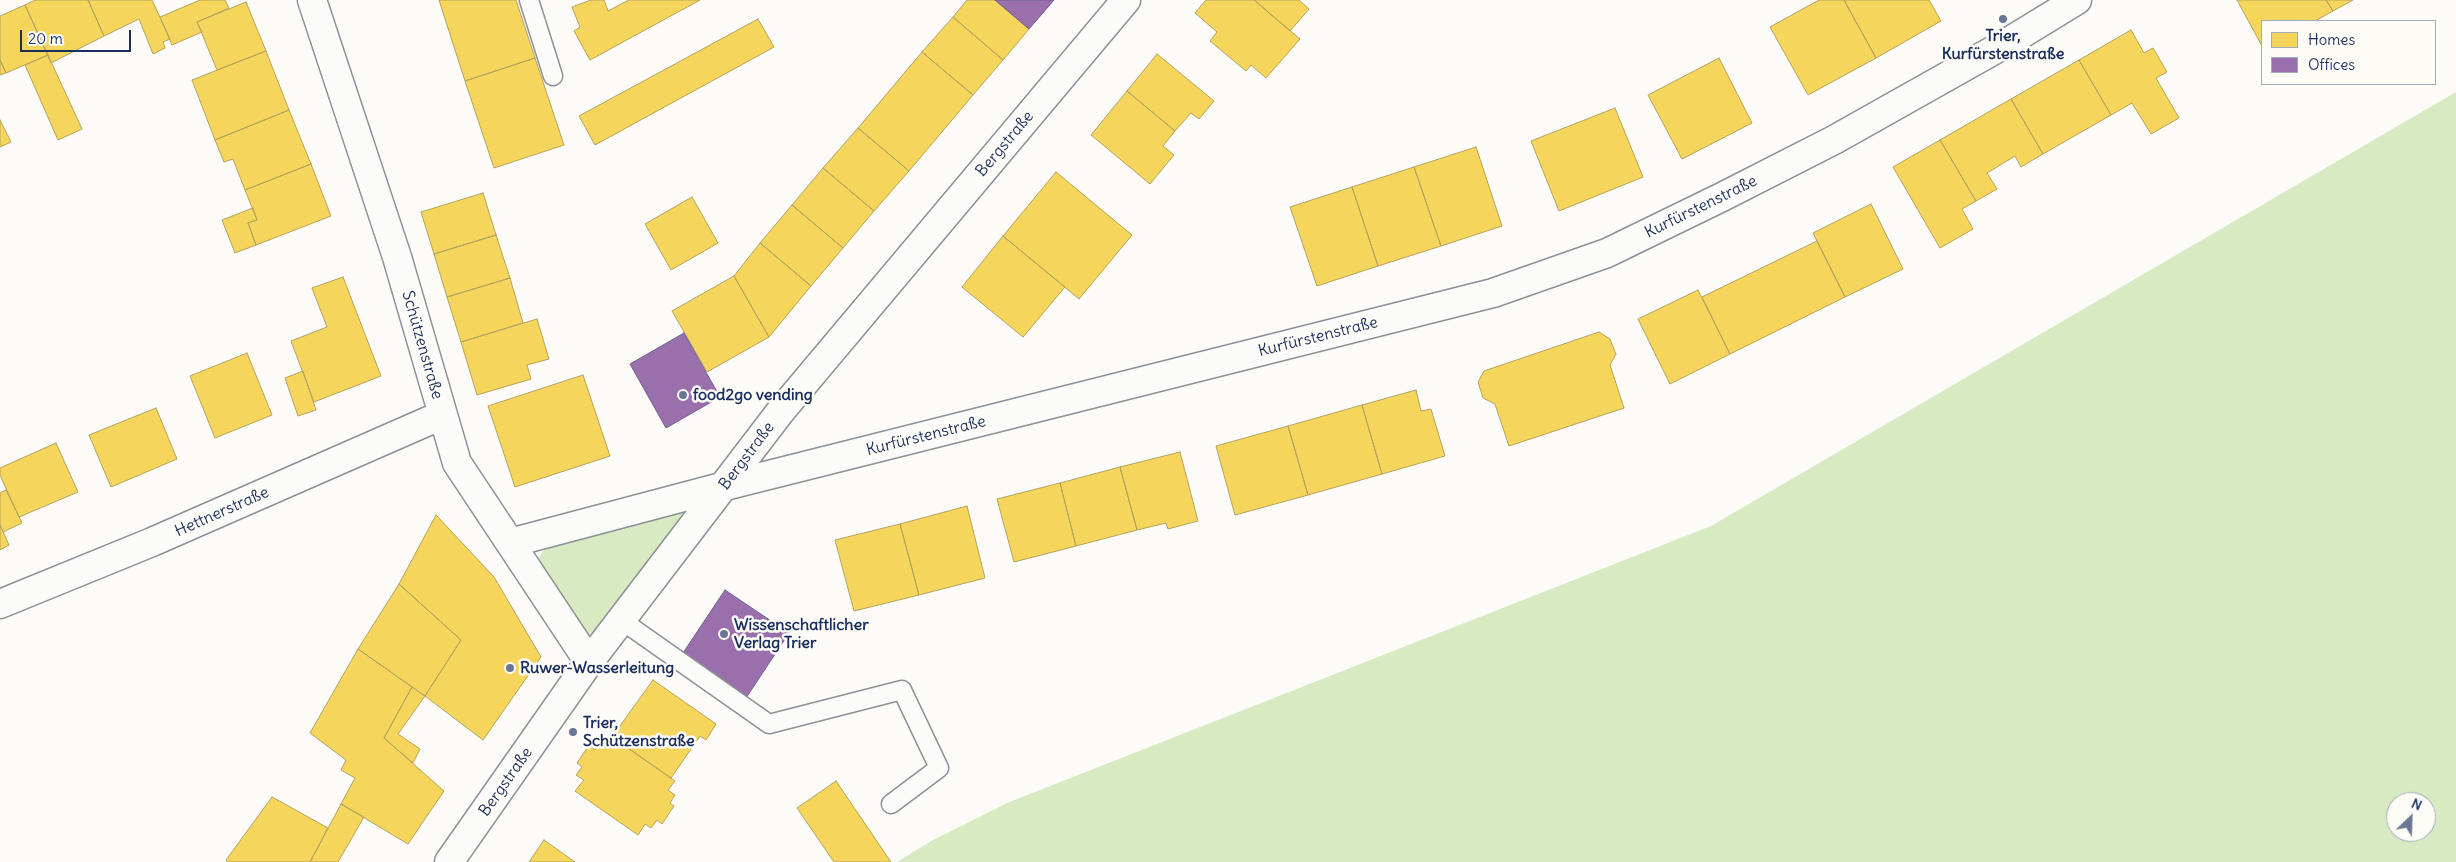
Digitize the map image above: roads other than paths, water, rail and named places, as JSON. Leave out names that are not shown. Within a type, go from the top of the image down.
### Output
[{"type":"street","name":"Schützenstraße","points":[[312,0],[397,257],[442,415],[458,463],[589,662]]},
{"type":"street","name":"Bergstraße","points":[[449,862],[589,662],[780,412],[1126,0]]},
{"type":"street","name":"Kurfürstenstraße","points":[[510,543],[724,486],[1493,293],[1607,253],[1834,140],[2010,41],[2077,0]]},
{"type":"street","name":"Hettnerstraße","points":[[0,604],[152,542],[442,415]]},
{"type":"lane","points":[[529,0],[553,76]]},
{"type":"lane","points":[[621,620],[769,724],[902,690],[939,768],[892,804]]},
{"type":"place","name":"Trier, Kurfürstenstraße","points":[[2003,19]]},
{"type":"place","name":"food2go vending","points":[[683,395]]},
{"type":"place","name":"Wissenschaftlicher Verlag Trier","points":[[724,634]]},
{"type":"place","name":"Ruwer-Wasserleitung","points":[[510,668]]},
{"type":"place","name":"Trier, Schützenstraße","points":[[573,732]]}]
